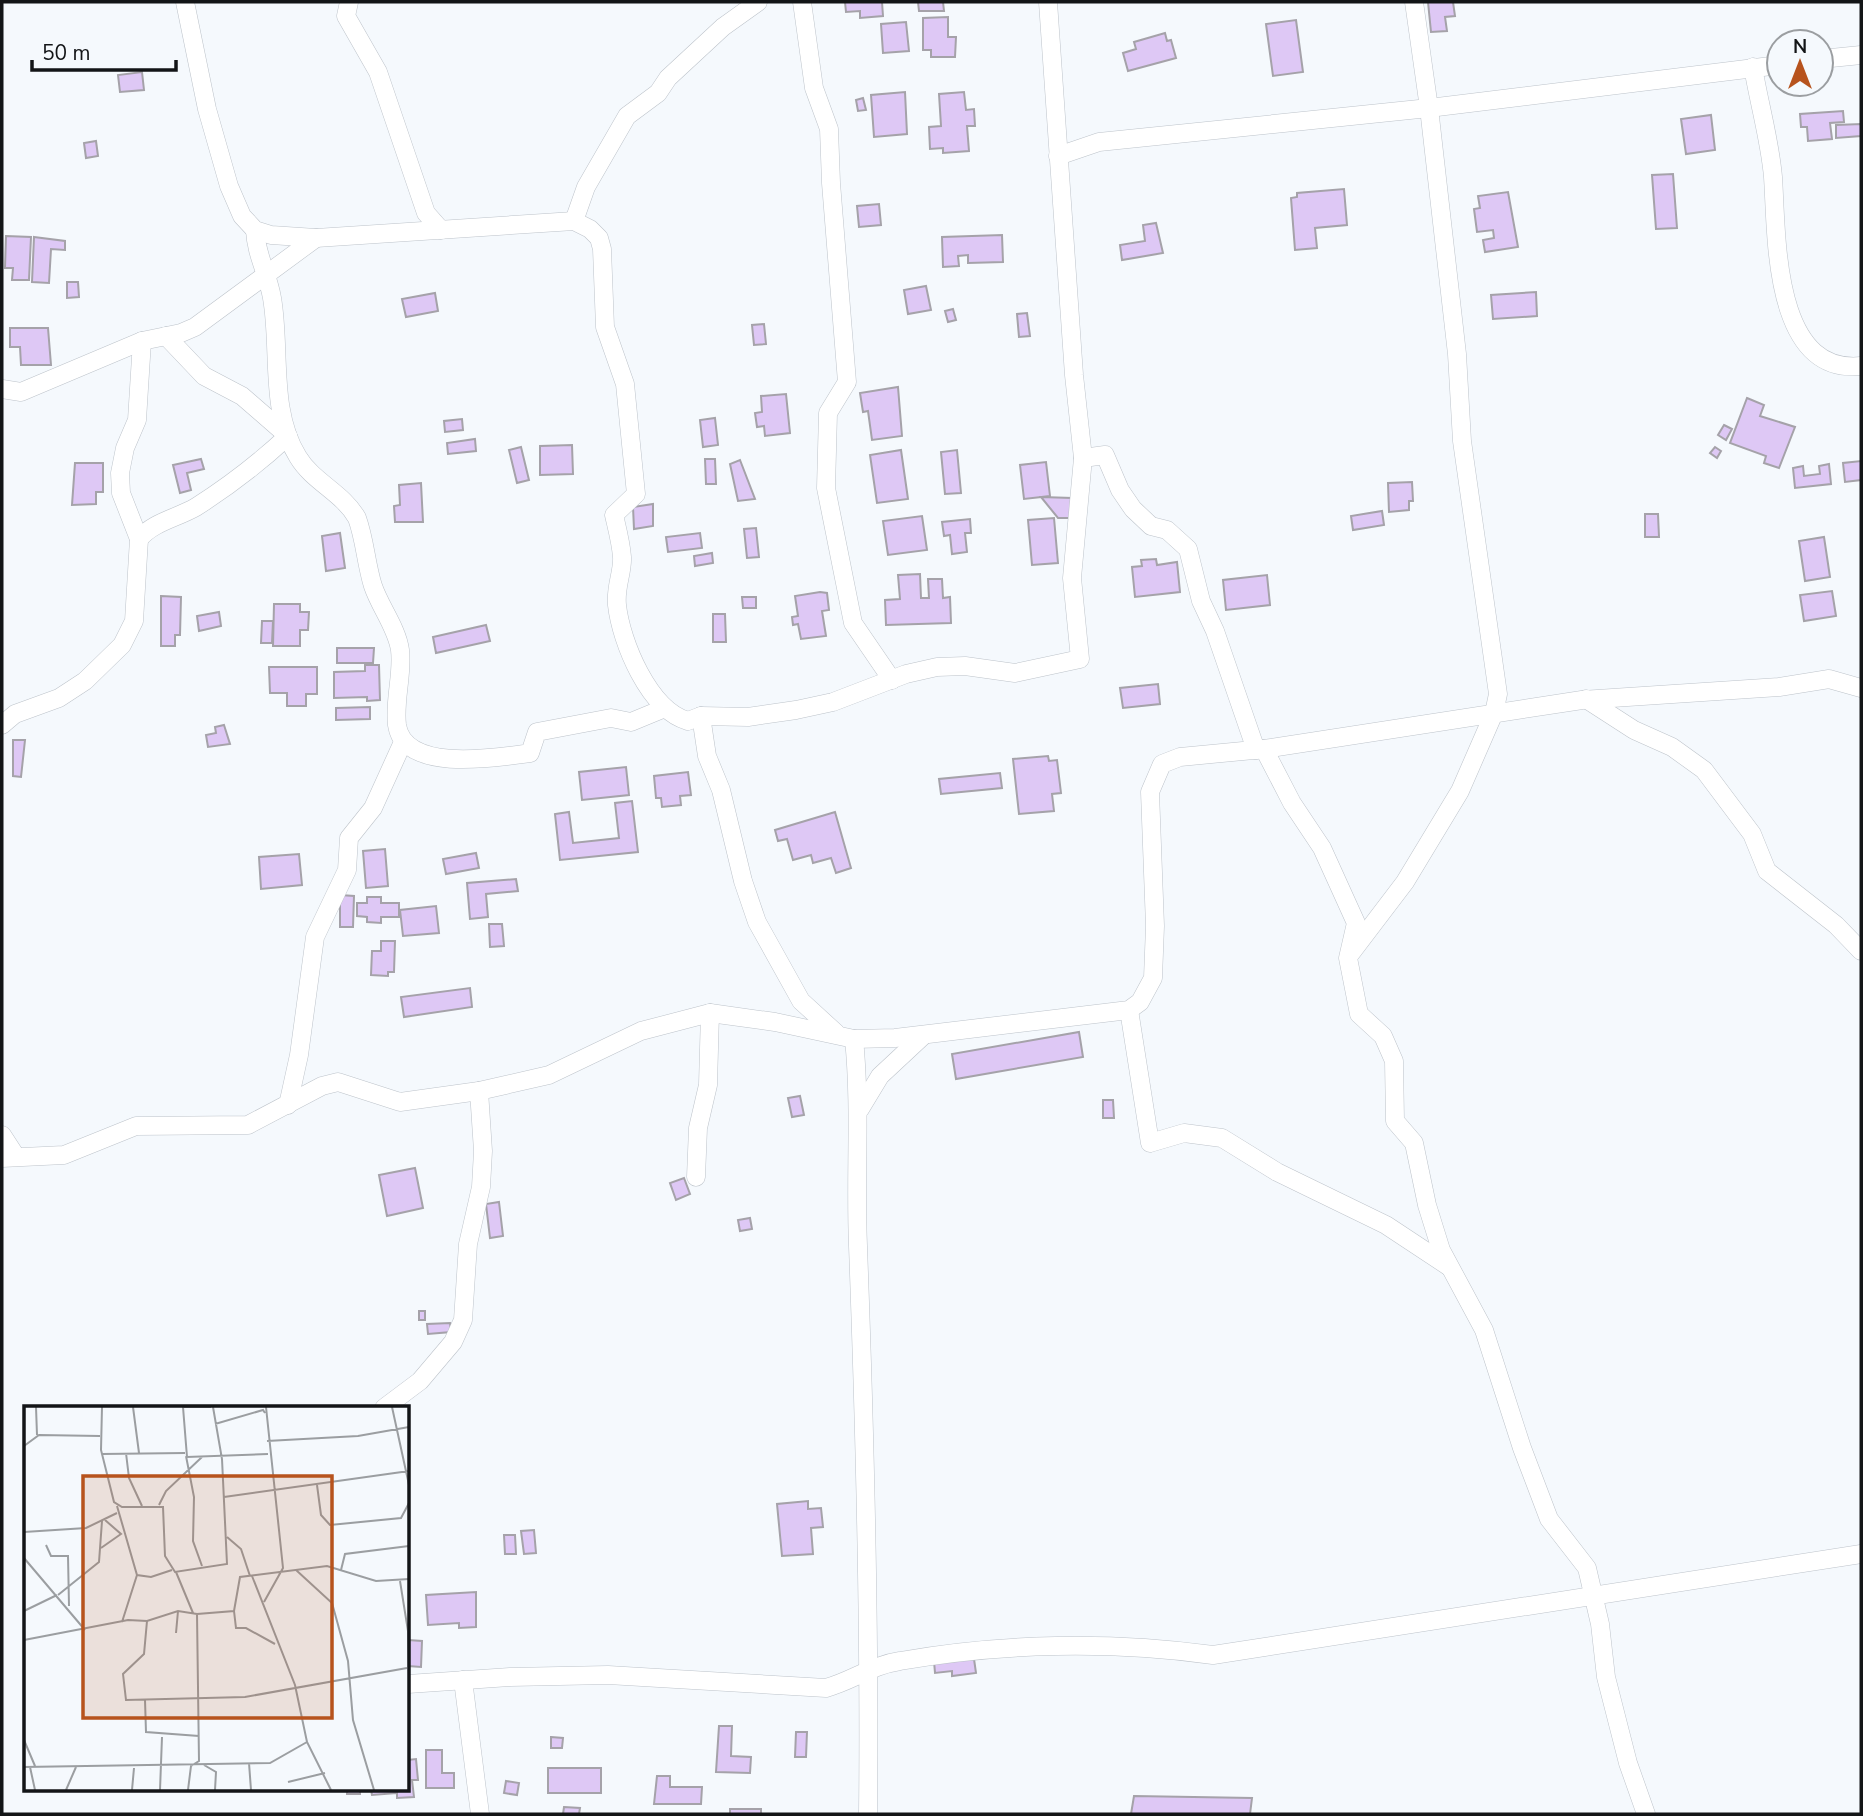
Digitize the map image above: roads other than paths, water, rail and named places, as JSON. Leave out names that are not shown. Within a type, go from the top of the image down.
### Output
[{"type":"street","points":[[186,2],[207,109],[229,186],[242,216],[255,230],[271,236],[316,238],[574,221],[590,229],[599,238],[602,249],[606,327],[625,384],[636,494],[614,514],[623,560],[616,581],[617,605],[621,625],[638,669],[665,708],[675,717],[688,721],[701,716],[778,714],[833,702],[937,667],[965,666],[1015,673],[1080,659],[1072,578],[1083,458],[1048,2]]},
{"type":"street","points":[[349,2],[346,16],[378,72],[426,212],[441,230]]},
{"type":"street","points":[[574,221],[586,187],[627,116],[658,93],[668,78],[723,27],[758,2]]},
{"type":"street","points":[[802,2],[814,88],[829,129],[847,382],[828,413],[826,488],[853,623],[892,680]]},
{"type":"street","points":[[1348,958],[1405,882],[1460,791],[1494,713],[1498,676],[1462,441],[1457,354],[1414,2]]},
{"type":"street","points":[[1835,58],[1861,55]]},
{"type":"street","points":[[1058,156],[1099,142],[1429,108],[1765,66]]},
{"type":"street","points":[[1753,67],[1772,175],[1775,240],[1784,294],[1796,329],[1820,357],[1848,367],[1861,366]]},
{"type":"street","points":[[255,230],[258,258],[272,298],[280,401],[288,436],[307,470],[347,504],[357,518],[374,587],[400,650],[397,724],[403,742],[412,750],[436,759],[530,753],[537,733],[611,718],[631,722],[665,708]]},
{"type":"street","points":[[2,389],[21,392],[142,341],[195,327],[316,238]]},
{"type":"street","points":[[166,335],[204,376],[242,396],[288,436]]},
{"type":"street","points":[[2,724],[26,708],[59,698],[98,670],[122,645],[135,615],[139,539],[121,493],[120,473],[125,448],[137,420],[142,341]]},
{"type":"street","points":[[139,539],[153,527],[192,509],[228,486],[288,436]]},
{"type":"street","points":[[1083,458],[1105,455],[1119,490],[1133,509],[1151,526],[1167,530],[1188,549],[1201,601],[1260,749],[1322,848],[1356,923],[1348,958],[1359,1013],[1383,1036],[1394,1061],[1395,1121],[1414,1143],[1427,1205],[1441,1250],[1484,1330],[1549,1519],[1587,1568],[1594,1595],[1606,1678],[1628,1763],[1646,1814]]},
{"type":"street","points":[[2,1135],[8,1156],[64,1155],[136,1126],[248,1125],[322,1086],[338,1082],[400,1102],[479,1091],[549,1075],[641,1031],[710,1013],[846,1037],[924,1035],[1129,1010],[1140,1002],[1153,978],[1155,926],[1150,792],[1162,764],[1180,757],[1260,749],[1586,699],[1779,687],[1829,679],[1861,688]]},
{"type":"street","points":[[1586,699],[1634,730],[1671,747],[1704,770],[1752,834],[1767,871],[1836,925],[1861,950]]},
{"type":"street","points":[[701,716],[707,756],[721,790],[743,881],[757,922],[801,1001],[846,1037],[859,1112],[857,1234],[864,1360],[868,1814]]},
{"type":"street","points":[[288,1105],[299,1055],[309,962],[315,937],[346,870],[349,838],[373,808],[403,742]]},
{"type":"street","points":[[1129,1010],[1150,1143],[1184,1133],[1222,1138],[1277,1172],[1387,1225],[1452,1269]]},
{"type":"street","points":[[696,1177],[698,1128],[708,1085],[710,1013]]},
{"type":"street","points":[[859,1112],[880,1076],[924,1035]]},
{"type":"street","points":[[387,1406],[420,1381],[453,1342],[463,1320],[468,1244],[481,1188],[484,1152],[479,1091]]},
{"type":"street","points":[[410,1684],[608,1675],[825,1688],[847,1682],[867,1669],[899,1661],[1018,1648],[1165,1648],[1213,1655],[1861,1554]]},
{"type":"street","points":[[463,1680],[480,1814]]}]
